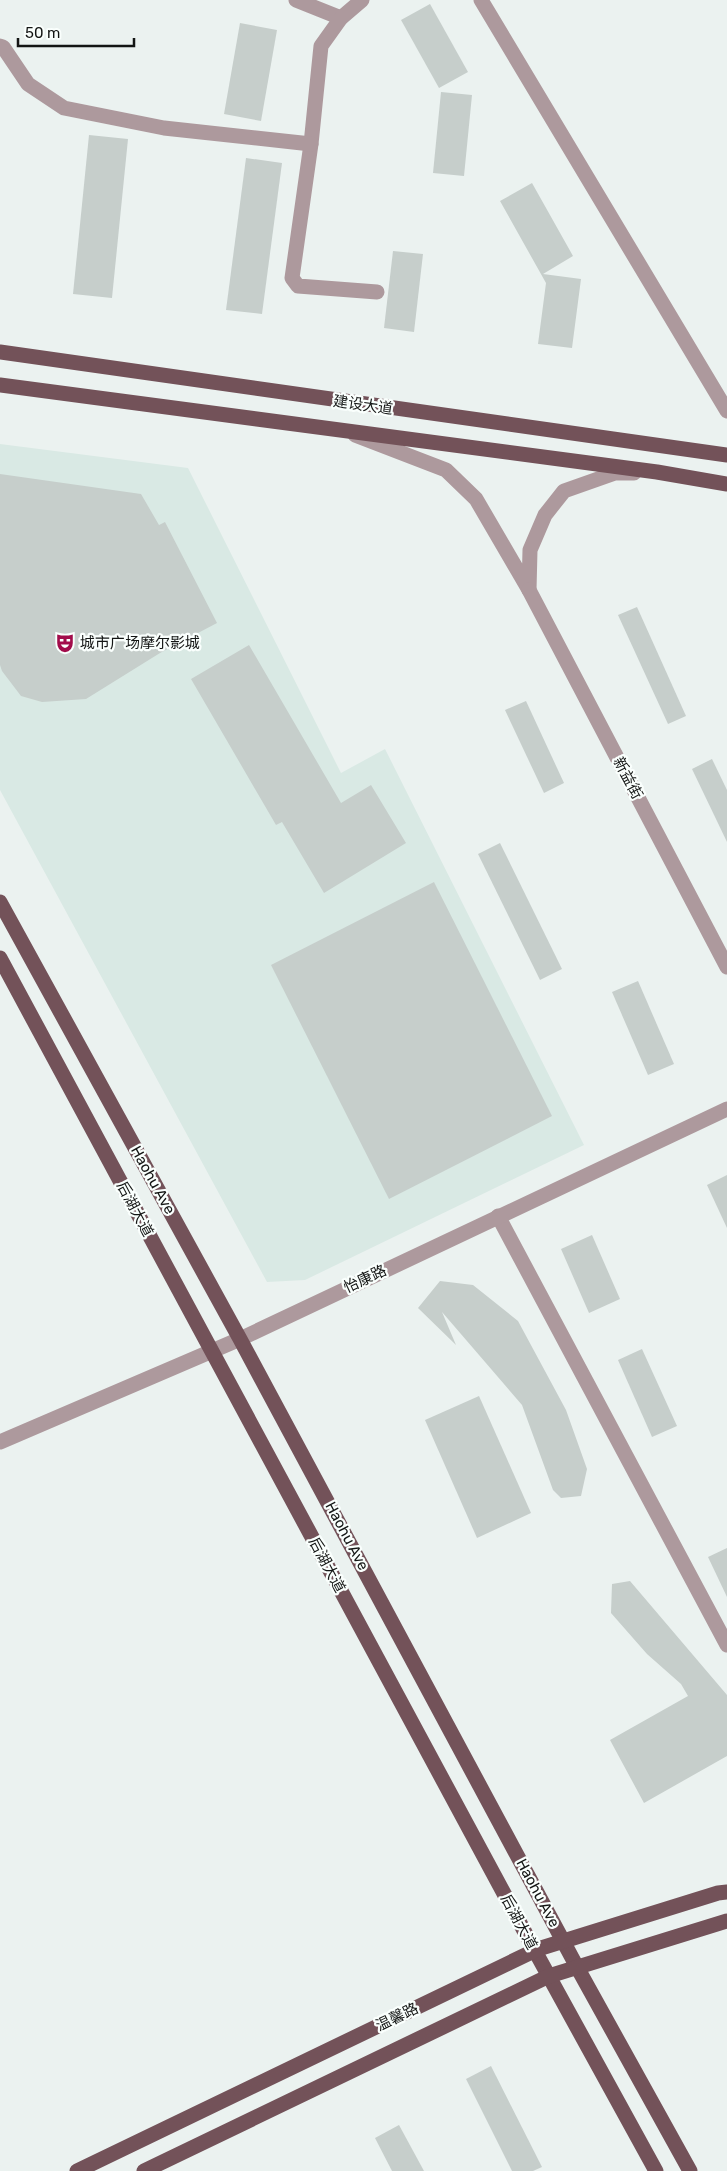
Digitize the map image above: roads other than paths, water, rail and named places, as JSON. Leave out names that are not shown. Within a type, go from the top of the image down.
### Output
[{"type":"main road","name":"建设大道","points":[[0,352],[727,455]]},
{"type":"main road","name":"建设大道","points":[[0,385],[658,472],[727,484]]},
{"type":"main road","name":"Haohu Ave","points":[[0,902],[240,1339],[577,1968],[690,2171]]},
{"type":"main road","name":"后湖大道","points":[[0,958],[211,1352],[656,2171]]},
{"type":"main road","name":"温馨路","points":[[77,2171],[535,1951],[718,1893],[727,1892]]},
{"type":"main road","name":"温馨路","points":[[144,2171],[549,1976],[727,1921]]},
{"type":"street","points":[[296,0],[341,18]]},
{"type":"street","points":[[362,0],[341,18],[321,46],[311,144],[292,278],[298,286],[377,292]]},
{"type":"street","points":[[482,0],[727,411]]},
{"type":"street","points":[[0,46],[3,47],[28,84],[64,108],[164,128],[311,144]]},
{"type":"street","name":"新益街","points":[[344,431],[446,470],[476,499],[529,590],[727,966]]},
{"type":"street","points":[[529,590],[530,550],[545,515],[564,491],[615,473],[658,472]]},
{"type":"street","name":"怡康路","points":[[0,1442],[240,1339],[727,1109]]},
{"type":"street","points":[[498,1216],[727,1645]]},
{"type":"place","name":"城市广场摩尔影城","points":[[65,643]]}]
